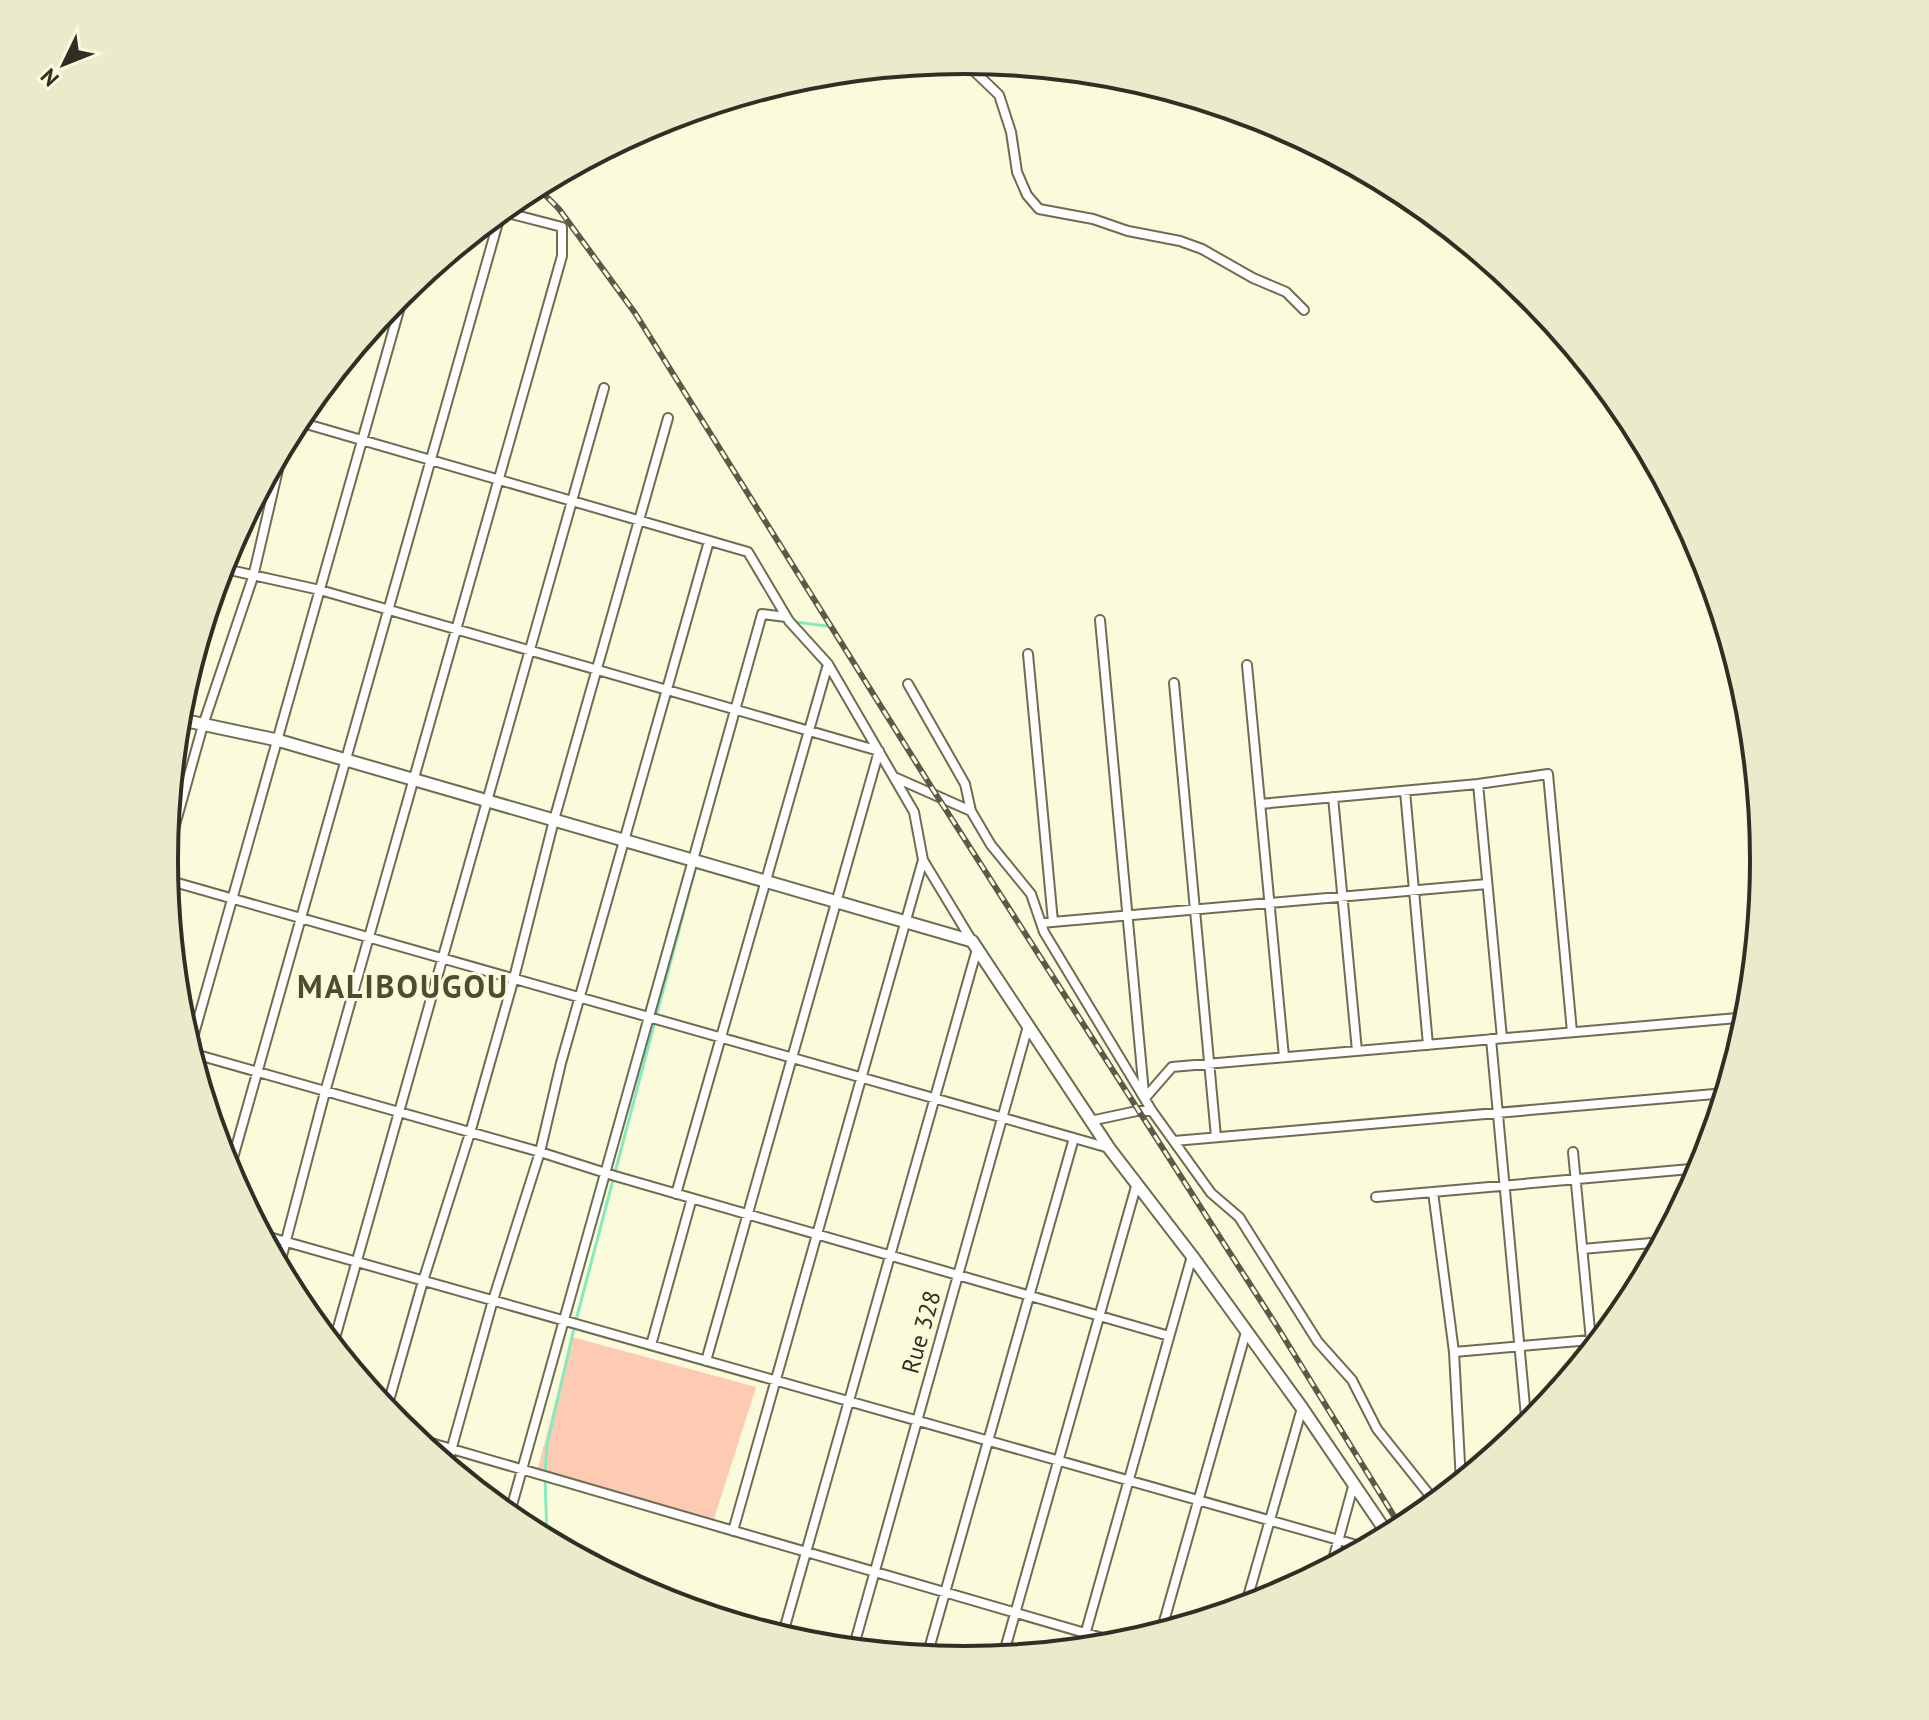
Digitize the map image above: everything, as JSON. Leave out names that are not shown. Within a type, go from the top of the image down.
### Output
[{"type":"street","points":[[978,75],[999,95],[1011,132],[1017,172],[1027,195],[1039,209],[1093,219],[1202,249],[1253,278],[1286,292],[1304,310]]},
{"type":"street","points":[[284,1252],[325,1092],[562,256],[562,227],[515,216]]},
{"type":"street","points":[[235,1152],[495,230]]},
{"type":"street","points":[[197,1026],[397,317]]},
{"type":"street","points":[[337,1332],[604,388]]},
{"type":"street","points":[[390,1396],[470,1133],[554,820],[668,418]]},
{"type":"street","points":[[310,425],[748,552],[786,617],[828,664],[879,751],[914,812],[923,860],[975,945],[1090,1121],[1302,1408],[1382,1526]]},
{"type":"street","points":[[180,806],[203,725],[253,577],[274,485]]},
{"type":"street","points":[[450,1454],[493,1300],[540,1152],[561,1063],[709,541]]},
{"type":"street","points":[[233,571],[320,590],[879,751]]},
{"type":"street","points":[[513,1503],[762,614],[786,617]]},
{"type":"street","points":[[1100,620],[1145,1098]]},
{"type":"street","points":[[1028,654],[1053,922]]},
{"type":"street","points":[[676,1194],[828,664]]},
{"type":"street","points":[[1247,665],[1284,1057]]},
{"type":"street","points":[[1174,683],[1216,1137]]},
{"type":"street","points":[[908,684],[965,784],[971,811],[991,845],[1031,894],[1041,923],[1152,1111],[1211,1193],[1239,1217],[1318,1342],[1352,1380],[1377,1429],[1429,1494]]},
{"type":"street","points":[[191,722],[277,740],[906,922],[975,945]]},
{"type":"street","points":[[706,1361],[879,751]]},
{"type":"street","points":[[1260,804],[1478,784],[1548,774],[1572,1032]]},
{"type":"street","points":[[894,777],[971,811]]},
{"type":"street","points":[[1478,784],[1502,1038]]},
{"type":"street","points":[[1405,791],[1428,1045]]},
{"type":"street","points":[[1333,797],[1357,1051]]},
{"type":"street","points":[[733,1531],[923,860]]},
{"type":"street","points":[[179,883],[1109,1148]]},
{"type":"street","points":[[1041,923],[1487,884]]},
{"type":"street","points":[[785,1625],[975,945]]},
{"type":"street","points":[[1145,1098],[1172,1067],[1734,1018]]},
{"type":"street","name":"Rue 328","points":[[856,1638],[1028,1026]]},
{"type":"street","points":[[1491,1039],[1525,1410]]},
{"type":"street","points":[[203,1055],[1169,1336]]},
{"type":"street","points":[[1174,1141],[1715,1094]]},
{"type":"street","points":[[1090,1121],[1152,1111]]},
{"type":"street","points":[[930,1645],[1074,1138]]},
{"type":"street","points":[[1573,1152],[1590,1335]]},
{"type":"street","points":[[1376,1197],[1687,1169]]},
{"type":"street","points":[[1006,1644],[1137,1183]]},
{"type":"street","points":[[1433,1192],[1454,1352],[1460,1470]]},
{"type":"street","points":[[651,1345],[692,1198]]},
{"type":"street","points":[[277,1239],[1352,1544]]},
{"type":"street","points":[[1582,1249],[1650,1243]]},
{"type":"street","points":[[1084,1636],[1192,1256]]},
{"type":"street","points":[[1164,1620],[1246,1332]]},
{"type":"street","points":[[1454,1352],[1586,1340]]},
{"type":"street","points":[[1249,1592],[1302,1408]]},
{"type":"street","points":[[441,1446],[1092,1635]]},
{"type":"street","points":[[1335,1553],[1354,1483]]},
{"type":"shaded area","points":[[572,1337],[756,1387],[713,1522],[538,1468]]},
{"type":"waterway","points":[[547,1526],[547,1445],[575,1324],[697,862],[765,619],[787,621]]},
{"type":"waterway","points":[[795,622],[827,626]]},
{"type":"railway","points":[[545,195],[559,209],[635,313],[1395,1518]]},
{"type":"district","name":"MALIBOUGOU","points":[[403,986]]}]
